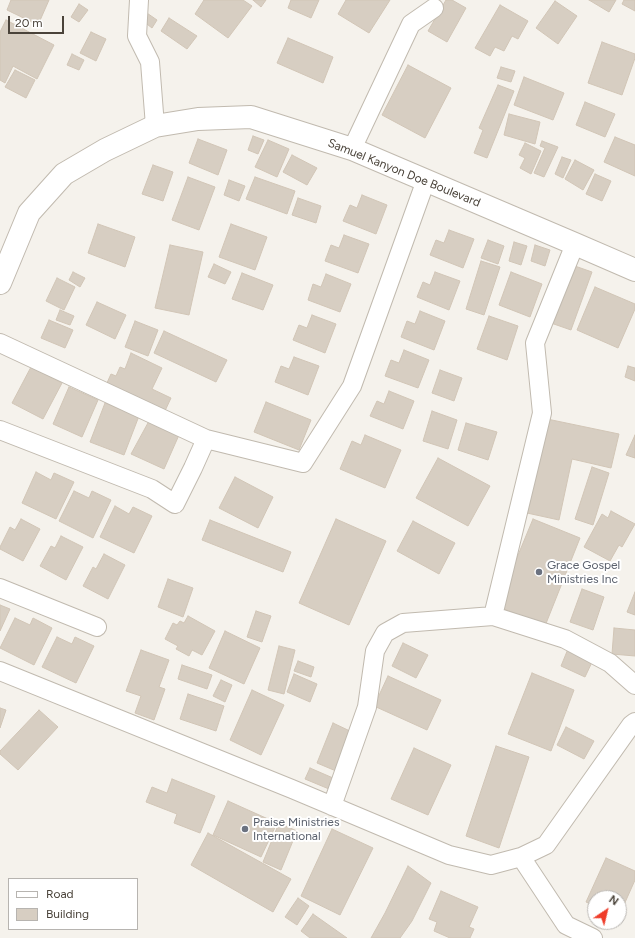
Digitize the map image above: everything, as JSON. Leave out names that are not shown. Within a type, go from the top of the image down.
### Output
[{"type":"street","points":[[139,0],[137,36],[150,62],[155,126]]},
{"type":"street","points":[[352,149],[411,24],[434,8]]},
{"type":"street","name":"Samuel Kanyon Doe Boulevard","points":[[0,283],[29,213],[64,174],[105,150],[155,126],[198,119],[251,116],[352,149],[635,270]]},
{"type":"street","points":[[0,343],[206,438],[303,463],[352,386],[426,180]]},
{"type":"street","points":[[494,616],[542,413],[535,344],[575,244]]},
{"type":"street","points":[[0,430],[152,489],[175,504],[206,438]]},
{"type":"street","points":[[0,588],[97,627]]},
{"type":"street","points":[[332,806],[367,707],[375,651],[385,633],[403,623],[494,616],[565,638],[610,663],[635,685]]},
{"type":"street","points":[[0,671],[332,806],[449,856],[491,865],[522,858],[546,845],[631,725],[635,722]]},
{"type":"street","points":[[522,858],[566,925],[593,938]]},
{"type":"building","points":[[11,0],[49,0],[38,25],[7,10]]},
{"type":"building","points":[[204,0],[243,0],[252,6],[228,38],[195,14]]},
{"type":"building","points":[[253,0],[266,0],[261,7]]},
{"type":"building","points":[[291,0],[319,0],[311,18],[288,8]]},
{"type":"building","points":[[346,0],[390,0],[369,33],[338,14]]},
{"type":"building","points":[[446,0],[452,0],[466,8],[447,42],[428,31]]},
{"type":"building","points":[[589,0],[616,0],[609,12]]},
{"type":"building","points":[[624,0],[635,0],[635,11],[622,4]]},
{"type":"building","points":[[555,1],[577,16],[558,44],[536,28]]},
{"type":"building","points":[[79,4],[88,10],[79,22],[71,17]]},
{"type":"building","points":[[500,5],[528,21],[518,39],[512,36],[504,51],[495,47],[490,56],[475,48]]},
{"type":"building","points":[[144,11],[157,20],[152,28],[139,18]]},
{"type":"building","points":[[169,18],[197,36],[187,49],[161,31]]},
{"type":"building","points":[[6,20],[54,45],[37,79],[13,66],[5,83],[0,80],[0,32]]},
{"type":"building","points":[[91,32],[106,39],[96,61],[80,53]]},
{"type":"building","points":[[288,38],[333,57],[323,83],[277,63]]},
{"type":"building","points":[[602,42],[635,54],[635,58],[622,95],[588,83]]},
{"type":"building","points":[[72,54],[84,60],[79,70],[67,65]]},
{"type":"building","points":[[408,65],[451,88],[425,138],[382,115]]},
{"type":"building","points":[[501,67],[515,71],[511,82],[497,78]]},
{"type":"building","points":[[15,70],[35,80],[26,98],[5,87]]},
{"type":"building","points":[[524,77],[564,93],[553,120],[514,105]]},
{"type":"building","points":[[498,85],[514,91],[487,158],[474,153],[483,130],[479,128]]},
{"type":"building","points":[[585,102],[615,114],[605,137],[576,125]]},
{"type":"building","points":[[509,114],[540,122],[535,144],[504,135]]},
{"type":"building","points":[[253,136],[264,140],[258,154],[248,150]]},
{"type":"building","points":[[615,137],[635,145],[635,176],[604,162]]},
{"type":"building","points":[[198,139],[227,150],[218,175],[189,163]]},
{"type":"building","points":[[268,140],[289,149],[277,177],[255,167]]},
{"type":"building","points":[[542,141],[558,147],[544,177],[534,173],[545,148],[540,146]]},
{"type":"building","points":[[525,143],[541,151],[531,174],[520,168],[525,158],[519,155]]},
{"type":"building","points":[[292,155],[317,168],[307,185],[283,172]]},
{"type":"building","points":[[562,157],[571,160],[563,178],[555,174]]},
{"type":"building","points":[[575,160],[594,170],[583,190],[565,179]]},
{"type":"building","points":[[153,165],[173,172],[163,201],[142,194]]},
{"type":"building","points":[[595,174],[611,181],[602,201],[586,194]]},
{"type":"building","points":[[188,177],[215,187],[199,230],[172,220]]},
{"type":"building","points":[[255,177],[295,191],[287,214],[246,199]]},
{"type":"building","points":[[229,180],[245,186],[239,201],[224,195]]},
{"type":"building","points":[[362,195],[387,205],[376,234],[343,221],[350,205],[357,208]]},
{"type":"building","points":[[298,198],[321,206],[316,223],[292,215]]},
{"type":"building","points":[[98,224],[135,237],[125,267],[88,253]]},
{"type":"building","points":[[231,224],[267,237],[255,270],[219,257]]},
{"type":"building","points":[[449,230],[474,239],[463,268],[430,255],[436,240],[444,243]]},
{"type":"building","points":[[344,235],[369,244],[358,273],[325,261],[331,245],[339,248]]},
{"type":"building","points":[[488,240],[504,246],[498,264],[481,258]]},
{"type":"building","points":[[514,242],[527,246],[521,265],[509,261]]},
{"type":"building","points":[[170,245],[203,252],[189,315],[155,308]]},
{"type":"building","points":[[535,245],[550,250],[545,266],[531,261]]},
{"type":"building","points":[[481,261],[500,267],[484,315],[466,309]]},
{"type":"building","points":[[214,264],[231,272],[225,284],[208,277]]},
{"type":"building","points":[[572,265],[592,272],[571,330],[551,323]]},
{"type":"building","points":[[73,272],[85,278],[80,287],[69,280]]},
{"type":"building","points":[[435,272],[460,281],[449,310],[417,297],[423,282],[430,285]]},
{"type":"building","points":[[511,272],[542,284],[530,317],[499,305]]},
{"type":"building","points":[[242,273],[273,285],[263,310],[232,299]]},
{"type":"building","points":[[326,274],[351,284],[340,312],[308,300],[313,284],[321,287]]},
{"type":"building","points":[[57,278],[75,287],[64,310],[46,301]]},
{"type":"building","points":[[595,287],[635,304],[635,309],[618,348],[577,330]]},
{"type":"building","points":[[97,302],[126,315],[115,339],[86,325]]},
{"type":"building","points":[[60,310],[74,316],[70,325],[56,320]]},
{"type":"building","points":[[420,311],[445,321],[434,350],[401,337],[407,321],[415,324]]},
{"type":"building","points":[[312,315],[336,324],[325,353],[293,340],[299,325],[307,328]]},
{"type":"building","points":[[489,316],[518,326],[507,360],[477,349]]},
{"type":"building","points":[[49,320],[73,330],[65,348],[41,338]]},
{"type":"building","points":[[135,321],[158,330],[148,356],[125,347]]},
{"type":"building","points":[[164,331],[227,360],[216,382],[154,353]]},
{"type":"building","points":[[404,350],[429,360],[418,388],[385,376],[391,360],[399,363]]},
{"type":"building","points":[[131,353],[162,368],[152,389],[171,398],[164,413],[106,385],[111,374],[116,376],[120,367],[125,369]]},
{"type":"building","points":[[294,357],[319,366],[308,395],[275,382],[281,366],[289,369]]},
{"type":"building","points":[[628,366],[635,368],[635,381],[625,377]]},
{"type":"building","points":[[31,367],[62,383],[43,419],[12,403]]},
{"type":"building","points":[[440,370],[462,378],[454,401],[432,393]]},
{"type":"building","points":[[69,387],[98,400],[82,437],[53,424]]},
{"type":"building","points":[[389,391],[414,401],[403,429],[370,416],[377,401],[384,404]]},
{"type":"building","points":[[266,402],[311,420],[299,450],[254,432]]},
{"type":"building","points":[[105,403],[139,416],[124,455],[90,442]]},
{"type":"building","points":[[432,411],[457,420],[448,449],[423,441]]},
{"type":"building","points":[[547,419],[619,434],[611,468],[572,459],[559,520],[527,513]]},
{"type":"building","points":[[149,421],[179,435],[164,469],[131,454]]},
{"type":"building","points":[[466,423],[497,432],[488,460],[458,450]]},
{"type":"building","points":[[365,435],[401,450],[385,488],[340,469],[352,441],[361,445]]},
{"type":"building","points":[[635,435],[635,458],[626,455]]},
{"type":"building","points":[[438,458],[490,486],[468,526],[416,498]]},
{"type":"building","points":[[592,467],[609,473],[593,525],[575,519]]},
{"type":"building","points":[[36,472],[51,480],[54,473],[74,482],[56,519],[22,503]]},
{"type":"building","points":[[235,477],[273,497],[258,528],[219,508]]},
{"type":"building","points":[[74,491],[89,498],[92,491],[111,500],[93,538],[59,521]]},
{"type":"building","points":[[115,506],[129,514],[133,507],[152,516],[134,553],[100,537]]},
{"type":"building","points":[[611,511],[635,524],[622,547],[619,545],[610,561],[584,547],[602,514],[608,518]]},
{"type":"building","points":[[21,519],[40,529],[23,561],[0,549],[10,527],[15,530]]},
{"type":"building","points":[[336,519],[386,541],[349,625],[299,603]]},
{"type":"building","name":"Grace Gospel Ministries Inc","points":[[533,519],[580,538],[545,626],[497,606]]},
{"type":"building","points":[[210,520],[291,552],[283,572],[202,540]]},
{"type":"building","points":[[413,521],[455,543],[439,574],[397,551]]},
{"type":"building","points":[[61,536],[83,547],[66,580],[40,566],[51,546],[55,548]]},
{"type":"building","points":[[104,554],[125,565],[108,599],[83,586],[93,567],[96,569]]},
{"type":"building","points":[[168,579],[193,588],[183,617],[158,607]]},
{"type":"building","points":[[582,589],[604,597],[593,630],[570,622]]},
{"type":"building","points":[[635,592],[635,615],[627,612]]},
{"type":"building","points":[[0,605],[10,609],[0,631]]},
{"type":"building","points":[[256,611],[271,616],[262,642],[247,637]]},
{"type":"building","points":[[188,616],[215,631],[202,655],[192,650],[189,656],[176,649],[178,646],[165,639],[173,623],[177,625],[180,621],[184,623]]},
{"type":"building","points":[[15,618],[30,625],[33,618],[52,628],[34,665],[0,648]]},
{"type":"building","points":[[614,628],[635,630],[635,656],[612,654]]},
{"type":"building","points":[[225,631],[260,648],[244,684],[209,668]]},
{"type":"building","points":[[57,637],[72,644],[75,637],[94,646],[76,683],[42,667]]},
{"type":"building","points":[[403,643],[428,655],[416,678],[392,666]]},
{"type":"building","points":[[279,646],[295,650],[284,694],[268,690]]},
{"type":"building","points":[[568,649],[593,660],[585,677],[561,666]]},
{"type":"building","points":[[141,650],[169,660],[159,687],[165,689],[154,720],[135,713],[141,696],[126,691]]},
{"type":"building","points":[[298,661],[314,667],[311,677],[294,671]]},
{"type":"building","points":[[182,665],[212,675],[207,689],[178,679]]},
{"type":"building","points":[[532,673],[574,690],[551,751],[508,734]]},
{"type":"building","points":[[294,674],[317,684],[310,702],[287,692]]},
{"type":"building","points":[[388,676],[441,700],[427,730],[374,706]]},
{"type":"building","points":[[221,680],[232,685],[225,702],[213,696]]},
{"type":"building","points":[[252,690],[284,705],[261,755],[230,740]]},
{"type":"building","points":[[188,694],[224,706],[216,731],[180,719]]},
{"type":"building","points":[[0,708],[6,710],[0,728]]},
{"type":"building","points":[[39,710],[58,727],[18,770],[0,754],[0,751]]},
{"type":"building","points":[[333,723],[352,732],[336,771],[317,763]]},
{"type":"building","points":[[566,727],[594,741],[584,759],[557,745]]},
{"type":"building","points":[[496,746],[529,757],[499,848],[466,836]]},
{"type":"building","points":[[414,748],[451,765],[428,815],[391,799]]},
{"type":"building","points":[[310,768],[333,778],[329,789],[305,779]]},
{"type":"building","points":[[172,779],[215,796],[200,833],[174,823],[177,814],[146,802],[152,787],[167,793]]},
{"type":"building","name":"Praise Ministries International","points":[[228,801],[277,823],[261,857],[213,835]]},
{"type":"building","points":[[279,823],[297,831],[281,870],[263,862]]},
{"type":"building","points":[[332,829],[373,848],[340,915],[301,896]]},
{"type":"building","points":[[208,833],[291,879],[273,912],[191,865]]},
{"type":"building","points":[[606,858],[635,871],[635,880],[627,898],[627,890],[591,890]]},
{"type":"building","points":[[408,866],[431,883],[412,921],[400,938],[371,938],[385,913]]},
{"type":"building","points":[[441,891],[478,907],[469,927],[474,929],[470,938],[450,938],[434,931],[437,922],[429,919]]},
{"type":"building","points":[[298,898],[309,906],[297,925],[285,917]]},
{"type":"building","points":[[313,914],[347,938],[310,938],[301,931]]},
{"type":"place","name":"Grace Gospel Ministries Inc","points":[[539,572]]},
{"type":"place","name":"Praise Ministries International","points":[[245,829]]}]
